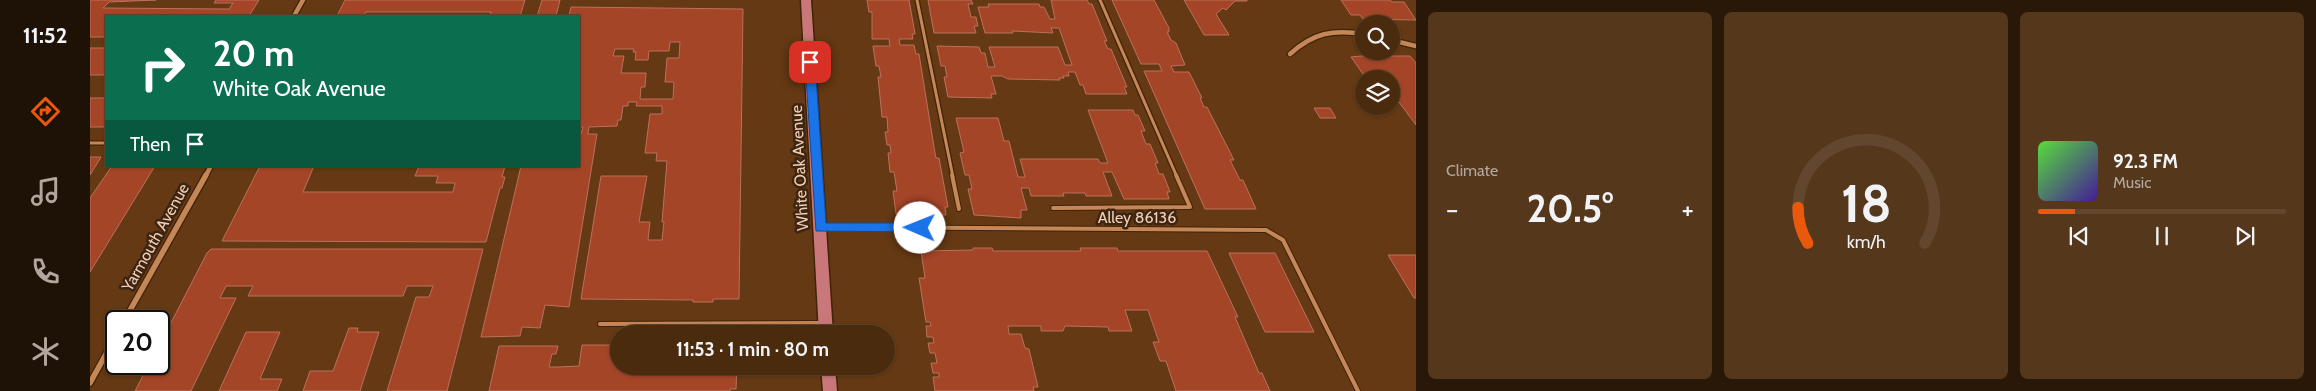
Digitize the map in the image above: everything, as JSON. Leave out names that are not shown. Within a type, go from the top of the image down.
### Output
[{"type":"main road","name":"White Oak Avenue","points":[[806,0],[826,325]]},
{"type":"main road","points":[[829,375],[830,391]]},
{"type":"street","points":[[295,15],[303,0]]},
{"type":"street","points":[[1290,54],[1306,38],[1317,33],[1331,31],[1355,33]]},
{"type":"street","points":[[1400,42],[1416,46]]},
{"type":"street","name":"Yarmouth Avenue","points":[[130,310],[210,167]]},
{"type":"street","points":[[90,383],[105,356]]},
{"type":"lane","points":[[917,0],[959,209]]},
{"type":"lane","points":[[1053,208],[1190,206],[1100,0]]},
{"type":"lane","points":[[90,143],[105,143]]},
{"type":"lane","name":"Alley 86136","points":[[820,227],[1266,230],[1283,240],[1358,391]]},
{"type":"lane","points":[[600,324],[656,325]]},
{"type":"building","points":[[90,0],[156,0],[109,2],[103,8],[229,9],[233,3],[214,3],[216,0],[259,0],[250,15],[105,15],[105,37],[90,37]]},
{"type":"building","points":[[345,0],[525,0],[520,15],[490,15],[491,12],[366,12],[364,15],[338,15]]},
{"type":"building","points":[[542,0],[560,0],[556,15],[537,15]]},
{"type":"building","points":[[867,0],[909,0],[915,34],[912,34],[913,39],[899,39],[900,45],[914,45],[916,54],[919,54],[936,158],[939,158],[948,207],[945,207],[946,215],[896,214],[893,191],[897,191],[894,172],[890,172],[888,153],[891,153],[890,145],[887,145],[885,132],[888,132],[887,117],[882,117],[878,77],[881,77],[879,66],[876,66],[873,46],[890,46],[889,39],[872,39],[872,12],[869,12]]},
{"type":"building","points":[[928,0],[971,0],[973,4],[968,4],[971,17],[976,17],[978,26],[974,26],[976,33],[934,33]]},
{"type":"building","points":[[1051,0],[1087,0],[1089,4],[1092,4],[1107,41],[1104,41],[1108,49],[1111,49],[1127,87],[1124,87],[1127,94],[1086,94],[1075,72],[1068,72],[1069,76],[1063,76],[1064,78],[1059,78],[1060,80],[1008,79],[1002,76],[991,76],[996,94],[991,94],[992,98],[948,97],[944,77],[947,77],[945,66],[941,66],[937,46],[979,47],[981,53],[985,53],[988,67],[995,67],[989,47],[1058,47],[1065,65],[1072,65],[1059,28],[1051,28],[1053,33],[1012,31],[1013,33],[985,33],[978,7],[989,7],[988,4],[1039,4],[1040,7],[1044,7],[1050,19],[1055,19]]},
{"type":"building","points":[[1112,0],[1154,0],[1169,28],[1169,32],[1167,32],[1171,40],[1176,43],[1185,65],[1171,66],[1174,72],[1189,72],[1202,98],[1200,98],[1204,107],[1207,107],[1234,160],[1230,160],[1240,180],[1243,180],[1256,209],[1205,209],[1144,71],[1162,71],[1159,64],[1141,64]]},
{"type":"building","points":[[1184,0],[1247,1],[1235,1],[1226,10],[1223,8],[1216,14],[1229,35],[1204,35]]},
{"type":"building","points":[[1341,0],[1390,0],[1392,2],[1404,2],[1416,20],[1400,20],[1400,15],[1351,15]]},
{"type":"building","points":[[571,7],[743,9],[739,299],[713,299],[713,302],[693,302],[693,300],[581,299],[601,176],[647,176],[639,222],[650,222],[648,240],[662,240],[667,161],[656,161],[657,153],[645,153],[650,114],[662,114],[662,106],[636,106],[637,102],[628,102],[628,106],[623,106],[621,120],[618,120],[617,126],[589,127],[588,134],[597,134],[569,307],[545,305],[540,328],[522,327],[520,336],[481,337],[521,167],[580,167],[580,134],[583,127],[580,127],[580,15],[569,15]],"holes":[[[670,42],[680,42],[679,58],[667,58],[665,82],[674,82],[673,99],[640,99],[641,87],[645,87],[646,73],[621,73],[624,56],[613,56],[615,49],[634,49],[633,52],[636,52],[635,60],[648,60],[649,51],[669,51]]]},
{"type":"building","points":[[90,48],[105,48],[105,75],[90,75]]},
{"type":"building","points":[[1400,56],[1410,56],[1416,63],[1416,125],[1400,103],[1400,70],[1360,70],[1351,57],[1355,57],[1355,60],[1400,60]]},
{"type":"building","points":[[90,98],[105,98],[105,127],[90,127]]},
{"type":"building","points":[[1314,108],[1330,108],[1336,118],[1320,118]]},
{"type":"building","points":[[1088,110],[1133,110],[1135,115],[1138,115],[1145,131],[1141,131],[1146,144],[1150,144],[1158,163],[1155,163],[1159,174],[1163,174],[1170,192],[1167,192],[1169,199],[1124,199],[1112,172],[1103,172],[1112,196],[1086,196],[1085,193],[1063,193],[1064,196],[1031,196],[1029,188],[1021,188],[1027,210],[1021,210],[1021,218],[974,215],[968,189],[972,189],[969,175],[965,175],[960,153],[964,152],[956,118],[998,118],[1004,141],[1009,141],[1018,177],[1025,177],[1020,159],[1098,159],[1100,163],[1108,163]]},
{"type":"building","points":[[90,157],[101,157],[90,175]]},
{"type":"building","points":[[111,167],[154,167],[90,272],[90,198]]},
{"type":"building","points":[[259,167],[314,167],[303,192],[453,192],[455,183],[436,183],[438,176],[415,176],[419,167],[505,167],[502,177],[505,177],[502,188],[500,188],[486,242],[222,241]]},
{"type":"building","points":[[973,248],[992,248],[993,251],[1081,251],[1080,248],[1117,248],[1118,251],[1207,251],[1238,317],[1235,317],[1259,373],[1262,373],[1270,391],[1176,391],[1166,361],[1160,361],[1153,342],[1159,342],[1148,310],[1125,310],[1132,331],[1109,331],[1108,327],[1065,326],[1063,331],[1041,331],[1041,326],[1008,326],[1009,334],[1021,334],[1025,348],[1029,349],[1038,387],[1033,387],[1034,391],[935,391],[933,377],[939,377],[939,373],[933,373],[931,363],[937,363],[935,353],[930,353],[928,343],[934,343],[933,337],[927,337],[926,326],[931,326],[930,322],[926,322],[919,278],[925,278],[921,251],[973,250]]},
{"type":"building","points":[[211,249],[483,249],[447,391],[387,391],[416,297],[429,297],[433,286],[407,286],[403,296],[248,296],[253,286],[226,286],[220,298],[236,298],[191,391],[135,391],[143,375],[170,375],[170,325],[207,253]]},
{"type":"building","points":[[1229,253],[1275,253],[1314,332],[1265,332]]},
{"type":"building","points":[[1388,255],[1416,255],[1416,298],[1414,298]]},
{"type":"building","points":[[349,328],[358,328],[357,332],[379,332],[360,391],[303,391],[310,371],[333,371]]},
{"type":"building","points":[[246,332],[280,332],[260,379],[282,379],[277,391],[219,391]]},
{"type":"building","points":[[582,345],[610,345],[610,375],[737,375],[736,389],[730,389],[730,391],[489,391],[499,346],[558,346],[556,354],[552,354],[549,367],[579,366]]},
{"type":"route","points":[[810,62],[820,227],[920,228]]}]
